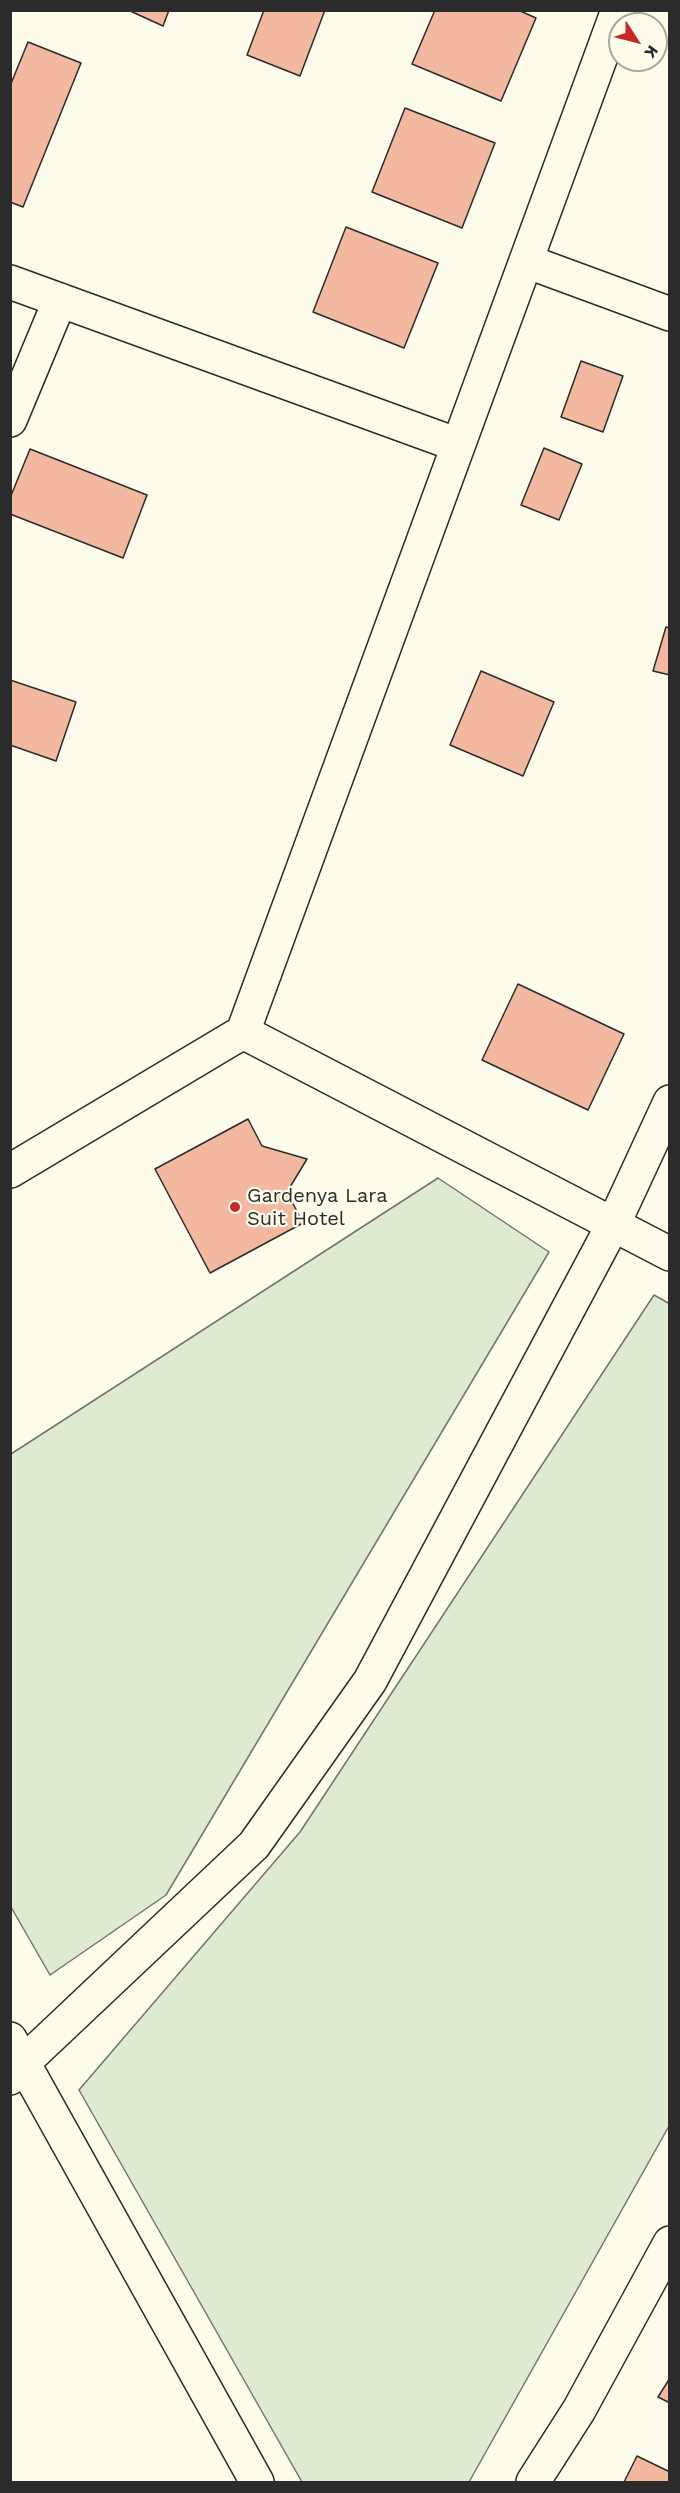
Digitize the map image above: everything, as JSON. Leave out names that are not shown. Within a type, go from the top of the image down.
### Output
[{"type":"street","points":[[10,1171],[243,1032],[618,10]]},
{"type":"street","points":[[526,261],[669,314]]},
{"type":"street","points":[[10,282],[458,445]]},
{"type":"street","points":[[10,420],[60,300]]},
{"type":"street","points":[[243,1032],[614,1223],[669,1254]]},
{"type":"street","points":[[256,2482],[15,2060],[254,1845],[370,1681],[614,1223],[669,1102]]},
{"type":"street","points":[[533,2482],[579,2410],[669,2243]]},
{"type":"green space","points":[[438,1178],[549,1252],[166,1895],[50,1975],[11,1907],[11,1454]]},
{"type":"green space","points":[[654,1295],[670,1304],[669,2126],[469,2482],[302,2482],[79,2090],[300,1832]]},
{"type":"building","points":[[128,10],[169,10],[163,26]]},
{"type":"building","points":[[264,10],[325,10],[300,76],[247,55]]},
{"type":"building","points":[[435,10],[518,10],[536,18],[501,101],[412,64]]},
{"type":"building","points":[[28,42],[81,63],[23,207],[10,202],[10,86]]},
{"type":"building","points":[[405,108],[495,143],[462,228],[372,192]]},
{"type":"building","points":[[346,227],[438,263],[404,348],[313,312]]},
{"type":"building","points":[[581,361],[623,376],[603,432],[561,417]]},
{"type":"building","points":[[544,448],[582,464],[559,520],[521,505]]},
{"type":"building","points":[[30,449],[147,495],[123,558],[10,514],[10,498]]},
{"type":"building","points":[[666,627],[670,628],[670,675],[653,671]]},
{"type":"building","points":[[481,671],[554,702],[523,776],[450,745]]},
{"type":"building","points":[[10,680],[76,702],[56,761],[10,745]]},
{"type":"building","points":[[518,984],[624,1034],[588,1110],[482,1060]]},
{"type":"building","name":"Gardenya Lara Suit Hotel","points":[[248,1119],[262,1146],[307,1159],[287,1192],[303,1223],[210,1273],[155,1169]]},
{"type":"building","points":[[670,2378],[670,2403],[658,2397]]},
{"type":"building","points":[[637,2456],[670,2472],[670,2482],[624,2482]]},
{"type":"place","name":"Gardenya Lara Suit Hotel","points":[[235,1207]]}]
